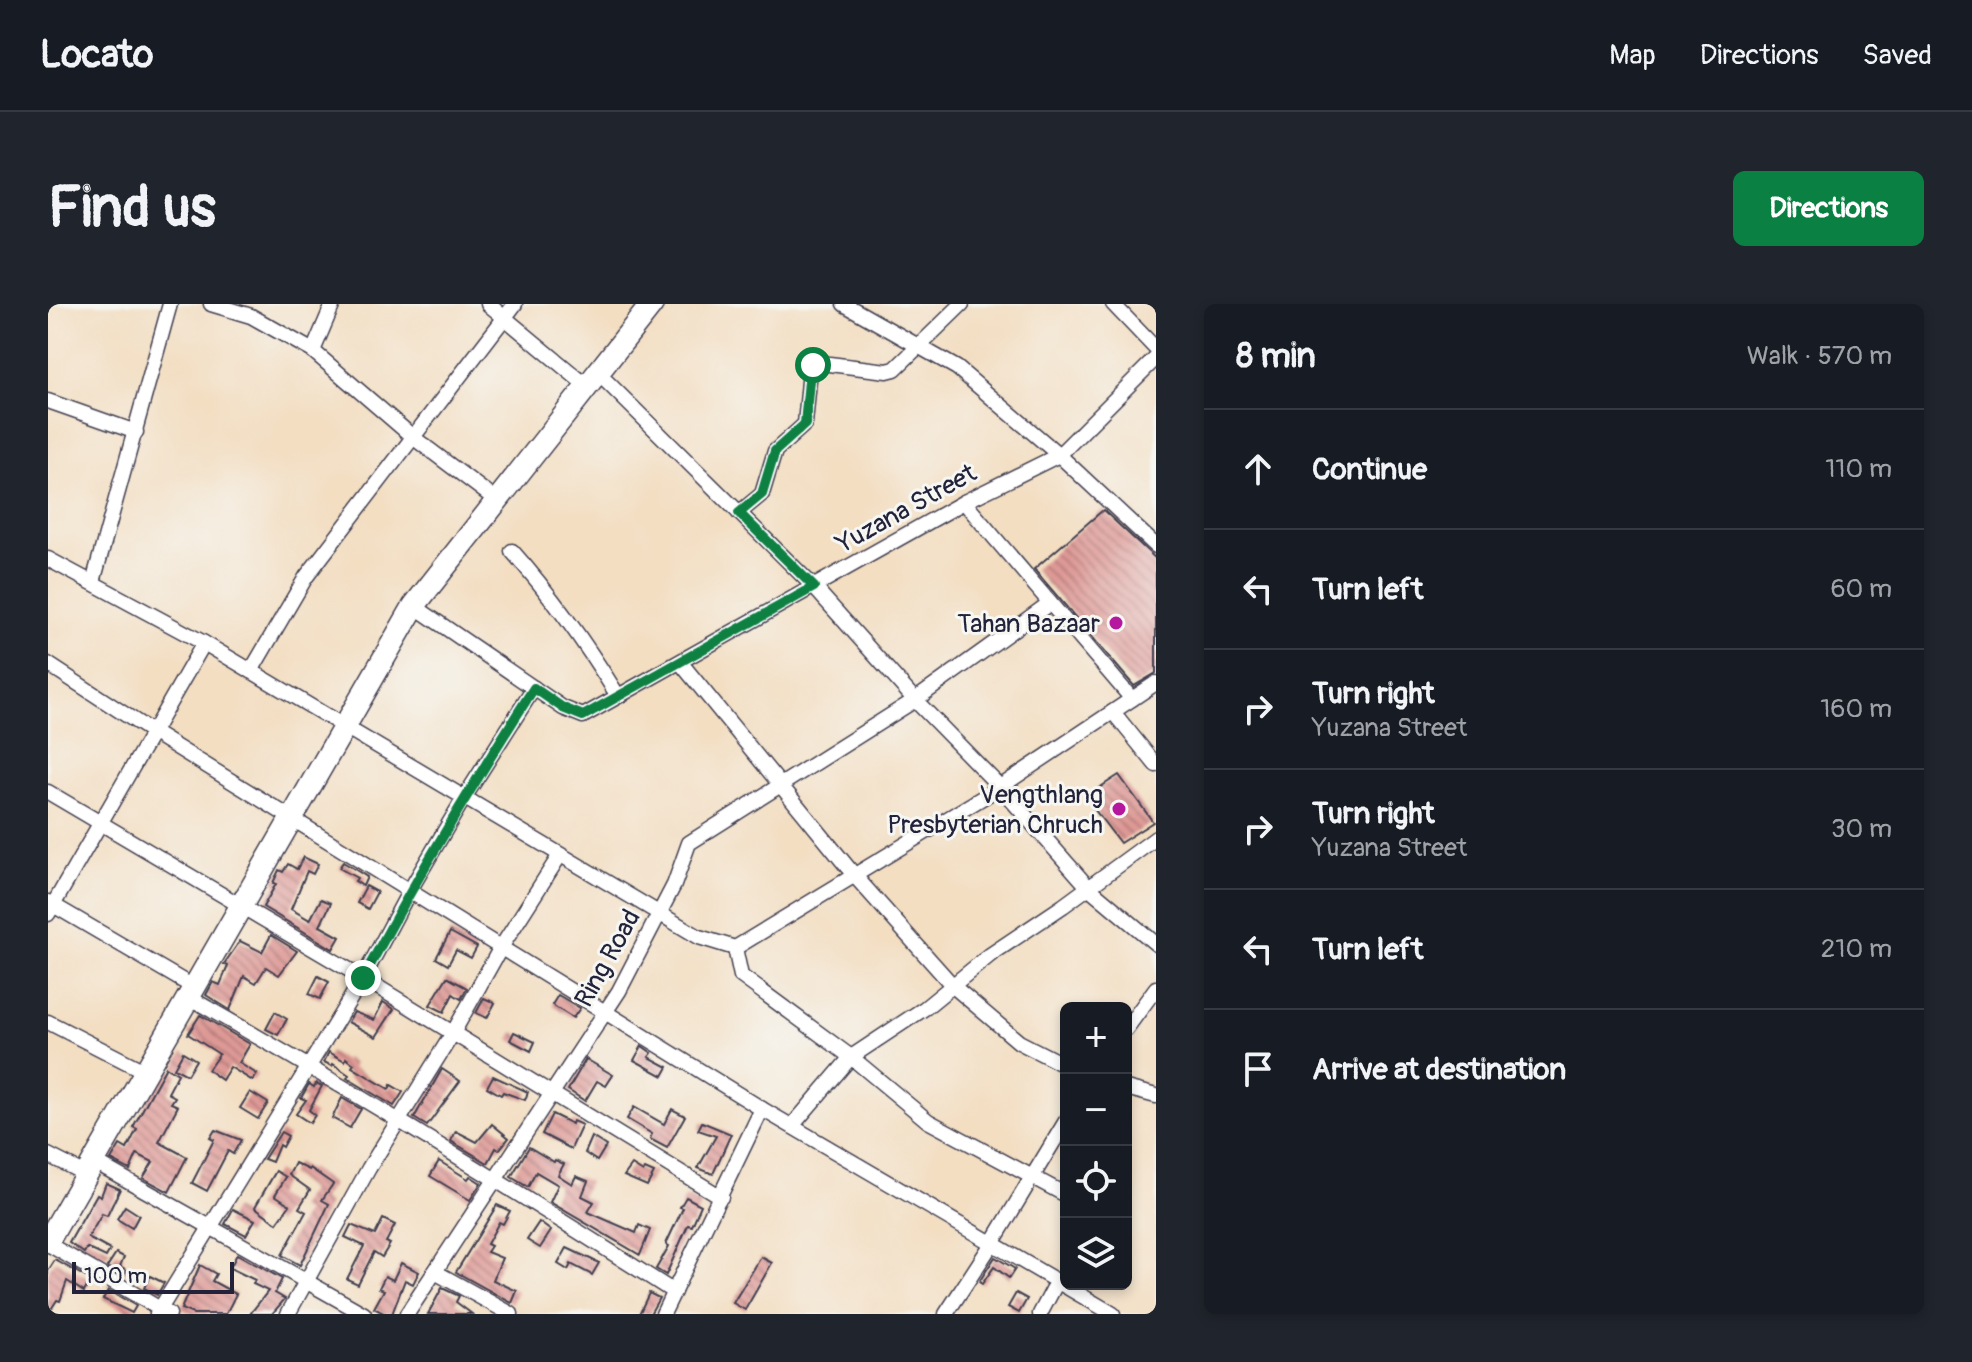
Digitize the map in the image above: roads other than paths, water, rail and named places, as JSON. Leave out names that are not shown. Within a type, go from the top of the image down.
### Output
[{"type":"highway","points":[[48,1242],[414,606],[652,304]]},
{"type":"street","points":[[93,582],[170,304]]},
{"type":"street","points":[[211,304],[251,316],[313,351],[414,438],[496,500]]},
{"type":"street","points":[[313,351],[333,304]]},
{"type":"street","points":[[488,304],[594,381],[739,513],[814,587],[915,700],[1000,787],[1088,887],[1156,944]]},
{"type":"street","points":[[251,671],[306,577],[515,304]]},
{"type":"street","points":[[844,304],[957,368],[1059,455],[1156,546]]},
{"type":"street","points":[[739,513],[762,494],[775,451],[805,424],[813,365],[821,363],[887,371],[900,366],[962,304]]},
{"type":"street","points":[[1113,304],[1156,349]]},
{"type":"street","name":"Yuzana Street","points":[[414,606],[563,708],[583,716],[964,502],[1059,455],[1156,358]]},
{"type":"street","points":[[48,401],[136,432]]},
{"type":"street","points":[[964,502],[1132,699]]},
{"type":"street","points":[[512,551],[549,593],[618,696]]},
{"type":"street","points":[[48,559],[204,643],[699,937],[735,948],[1000,787],[1156,683]]},
{"type":"street","name":"Ring Road","points":[[407,1314],[606,1012],[674,885],[689,843],[915,700],[1050,603]]},
{"type":"street","points":[[204,643],[50,907],[497,1178],[674,1292]]},
{"type":"street","points":[[680,662],[854,875],[953,986],[1019,1042],[1060,1063]]},
{"type":"street","points":[[48,664],[291,819],[762,1109],[1113,1314]]},
{"type":"street","points":[[48,1242],[162,1312],[210,1227],[363,978],[464,798],[534,688]]},
{"type":"street","points":[[1113,712],[1156,765]]},
{"type":"street","points":[[48,792],[363,978],[721,1197]]},
{"type":"street","points":[[792,1126],[851,1057],[925,1008],[990,955],[1156,838]]},
{"type":"street","points":[[288,1314],[369,1168],[560,855]]},
{"type":"street","points":[[735,948],[741,976],[851,1057],[928,1121],[1060,1192]]},
{"type":"street","points":[[1132,1021],[1156,988]]},
{"type":"street","points":[[48,1022],[146,1072]]},
{"type":"street","points":[[1132,1090],[1156,1096]]},
{"type":"street","points":[[663,1314],[762,1109]]},
{"type":"street","points":[[946,1314],[1060,1131]]},
{"type":"street","points":[[48,1155],[91,1169],[210,1227],[364,1314]]},
{"type":"street","points":[[435,1272],[507,1313]]},
{"type":"street","points":[[1040,1314],[1058,1280]]},
{"type":"place","name":"Tahan Bazaar","points":[[1116,623]]},
{"type":"place","name":"Vengthlang Presbyterian Chruch","points":[[1119,809]]}]
